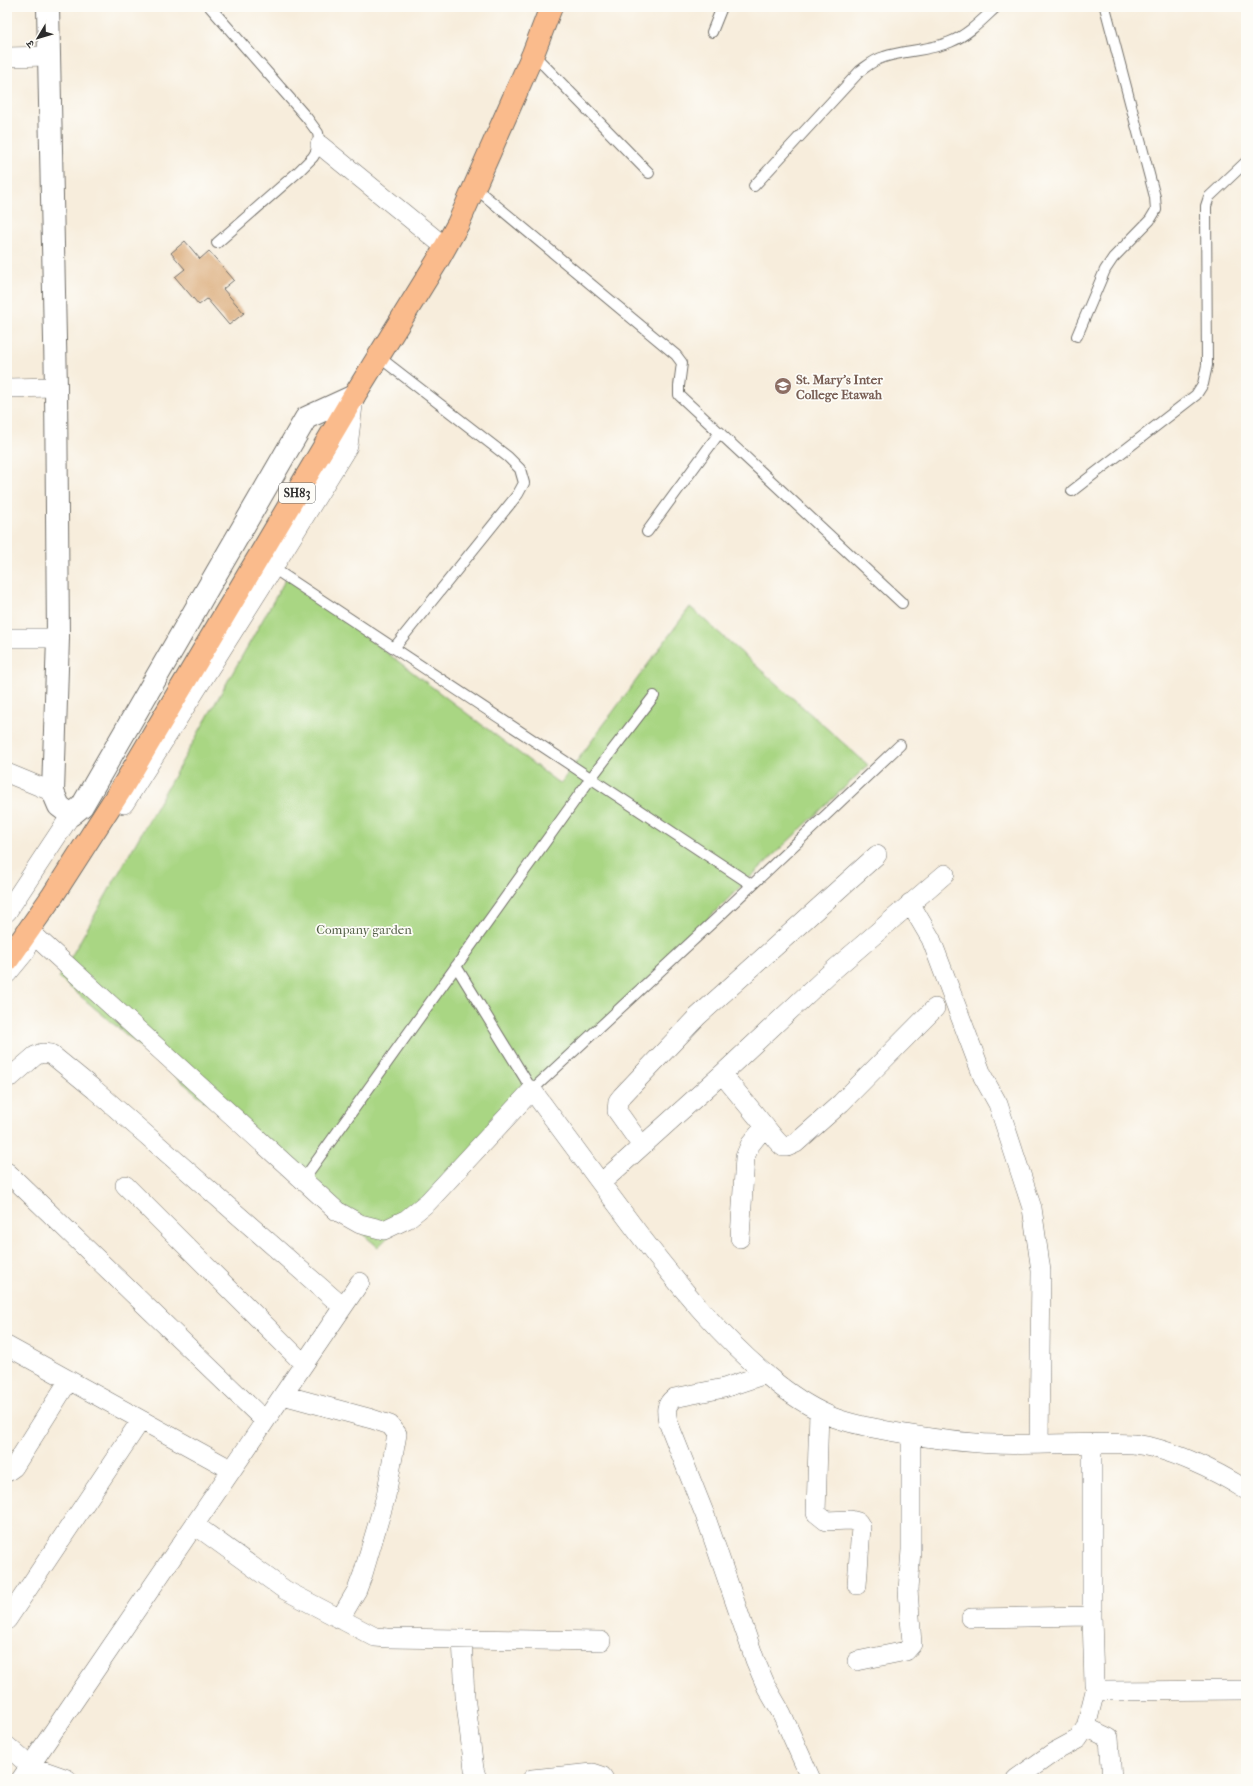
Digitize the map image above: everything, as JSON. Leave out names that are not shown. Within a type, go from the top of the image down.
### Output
[{"type":"main road","name":"SH83","points":[[7,961],[53,895],[123,786],[354,396],[445,247],[458,224],[533,54],[551,7]]},
{"type":"street","points":[[48,7],[56,387],[58,638],[53,792],[59,806],[71,815]]},
{"type":"street","points":[[7,57],[49,56]]},
{"type":"street","points":[[320,145],[445,247]]},
{"type":"street","points":[[7,388],[56,387]]},
{"type":"street","points":[[7,974],[36,937],[121,809],[348,446],[354,396]]},
{"type":"street","points":[[7,912],[71,815],[82,806],[306,418],[354,396]]},
{"type":"street","points":[[7,638],[58,638]]},
{"type":"street","points":[[7,773],[53,792]]},
{"type":"street","points":[[642,1146],[617,1111],[618,1101],[622,1096],[697,1017],[877,855]]},
{"type":"street","points":[[601,1183],[722,1074],[830,973],[944,874]]},
{"type":"street","points":[[910,903],[931,938],[983,1077],[998,1104],[1032,1208],[1041,1271],[1039,1444]]},
{"type":"street","points":[[36,937],[337,1211],[360,1224],[384,1230],[407,1219],[428,1202],[532,1090],[672,1277],[711,1323],[748,1359],[784,1389],[819,1411],[852,1423],[955,1442],[997,1444],[1135,1444],[1172,1454],[1203,1466],[1231,1480],[1246,1490]]},
{"type":"street","points":[[722,1074],[765,1126],[784,1147],[787,1148],[792,1146],[841,1103],[935,1008]]},
{"type":"street","points":[[7,1078],[12,1076],[35,1056],[42,1053],[51,1054],[107,1100],[343,1307]]},
{"type":"street","points":[[740,1238],[745,1157],[750,1145],[765,1126]]},
{"type":"street","points":[[7,1172],[265,1422]]},
{"type":"street","points":[[125,1185],[304,1364]]},
{"type":"street","points":[[25,1772],[360,1282]]},
{"type":"street","points":[[7,1346],[232,1470]]},
{"type":"street","points":[[766,1374],[724,1388],[674,1398],[670,1401],[666,1409],[668,1422],[705,1515],[755,1660],[767,1688],[782,1714],[811,1779]]},
{"type":"street","points":[[7,1472],[14,1467],[69,1380]]},
{"type":"street","points":[[283,1395],[390,1425],[397,1434],[386,1496],[365,1567],[357,1590],[340,1619]]},
{"type":"street","points":[[819,1411],[816,1513],[820,1518],[826,1521],[850,1520],[858,1522],[861,1527],[857,1585]]},
{"type":"street","points":[[7,1620],[141,1420]]},
{"type":"street","points":[[857,1661],[906,1651],[912,1644],[908,1590],[911,1550],[911,1435]]},
{"type":"street","points":[[1092,1444],[1092,1679],[1096,1687],[1105,1691],[1121,1692],[1246,1690]]},
{"type":"street","points":[[195,1525],[285,1590],[375,1637],[601,1641]]},
{"type":"street","points":[[971,1618],[1092,1616]]},
{"type":"street","points":[[462,1639],[465,1696],[474,1769],[477,1779]]},
{"type":"street","points":[[1016,1779],[1054,1752],[1078,1739],[1086,1727],[1096,1687]]},
{"type":"street","points":[[1086,1727],[1110,1738],[1112,1779]]},
{"type":"street","points":[[7,1746],[25,1772],[67,1779]]},
{"type":"street","points":[[532,1779],[593,1773],[602,1776],[604,1779]]},
{"type":"lane","points":[[210,7],[307,118],[318,133],[320,145],[313,157],[299,171],[217,243]]},
{"type":"lane","points":[[712,32],[722,7]]},
{"type":"lane","points":[[754,186],[860,71],[882,57],[923,50],[950,42],[971,30],[996,7]]},
{"type":"lane","points":[[1077,336],[1105,270],[1113,258],[1150,220],[1156,210],[1155,198],[1105,7]]},
{"type":"lane","points":[[533,54],[649,173]]},
{"type":"lane","points":[[1072,491],[1196,395],[1203,384],[1207,365],[1206,206],[1209,197],[1246,162]]},
{"type":"lane","points":[[474,187],[676,355],[682,363],[678,386],[679,395],[902,603]]},
{"type":"lane","points":[[379,357],[508,457],[520,470],[524,483],[518,494],[394,648]]},
{"type":"lane","points":[[646,532],[720,432]]},
{"type":"lane","points":[[273,568],[752,885]]},
{"type":"lane","points":[[303,1180],[591,778],[654,696]]},
{"type":"lane","points":[[456,966],[532,1090],[900,745]]},
{"type":"green space","name":"Company garden","points":[[287,577],[560,784],[690,607],[868,765],[741,886],[378,1247],[59,978]]},
{"type":"building","points":[[185,241],[200,259],[209,251],[234,280],[223,289],[244,313],[229,325],[207,299],[199,305],[175,277],[185,269],[171,253]]},
{"type":"place","name":"St. Mary's Inter College Etawah","points":[[783,386]]}]
